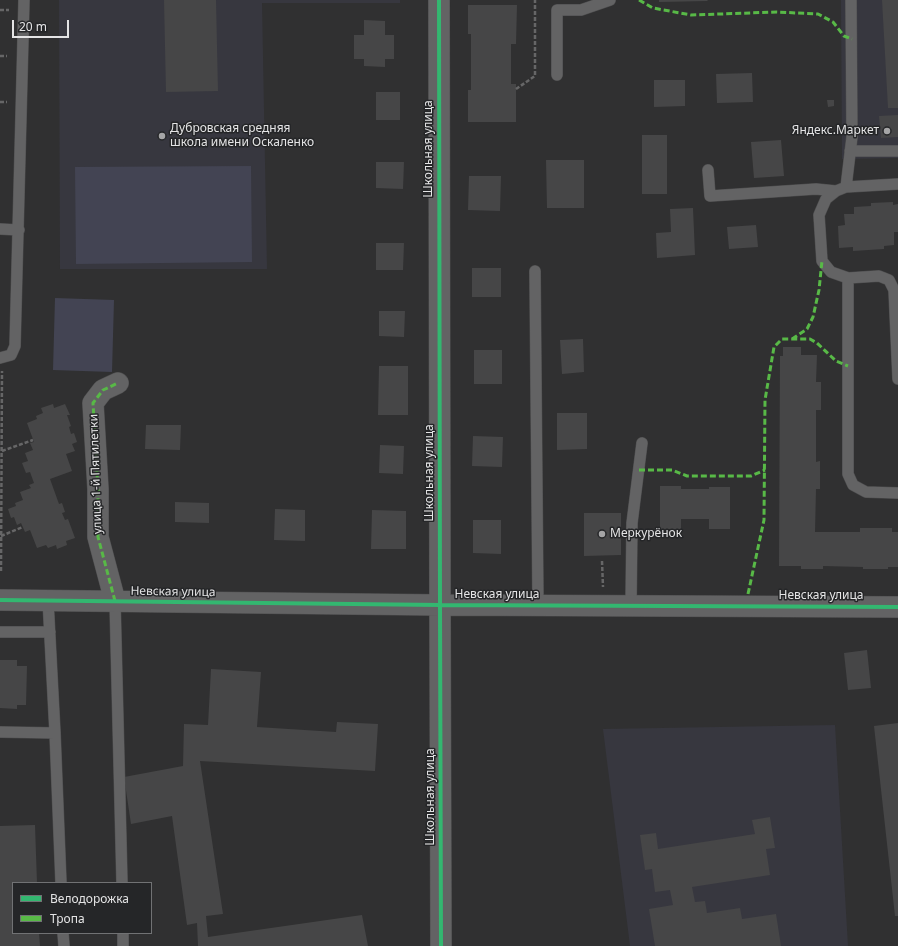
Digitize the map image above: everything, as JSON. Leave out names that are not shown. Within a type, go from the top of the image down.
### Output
[{"type":"street","name":"Школьная улица","points":[[439,0],[441,946]]},
{"type":"street","name":"улица 1-й Пятилетки","points":[[115,601],[98,538],[98,481],[93,403],[103,390],[118,383]]},
{"type":"street","name":"Невская улица","points":[[0,600],[440,605],[898,607]]},
{"type":"lane","points":[[1,358],[11,355],[15,346],[24,0]]},
{"type":"lane","points":[[557,75],[558,10],[581,10],[610,0]]},
{"type":"lane","points":[[851,0],[852,137],[841,189],[826,199],[820,215],[822,260],[831,272],[848,278],[879,276],[889,280],[894,290],[898,378]]},
{"type":"lane","points":[[850,151],[898,151]]},
{"type":"lane","points":[[708,170],[710,196],[816,189],[841,189],[898,184]]},
{"type":"lane","points":[[0,229],[19,230]]},
{"type":"lane","points":[[535,271],[538,605]]},
{"type":"lane","points":[[848,278],[848,474],[853,485],[866,492],[898,493]]},
{"type":"lane","points":[[631,605],[632,523],[642,443]]},
{"type":"lane","points":[[48,600],[61,882]]},
{"type":"lane","points":[[115,601],[122,882]]},
{"type":"lane","points":[[0,632],[50,632]]},
{"type":"lane","points":[[0,732],[55,733]]},
{"type":"lane","points":[[63,934],[64,946]]},
{"type":"lane","points":[[123,934],[124,946]]},
{"type":"path","points":[[516,89],[534,76],[535,0]]},
{"type":"path","points":[[1,358],[1,571]]},
{"type":"path","points":[[2,451],[33,440]]},
{"type":"path","points":[[1,536],[23,527]]},
{"type":"path","points":[[602,561],[603,594]]},
{"type":"shaded area","name":"Дубровская средняя школа имени Оскаленко","points":[[59,0],[400,0],[400,3],[262,3],[267,269],[60,269]]},
{"type":"shaded area","points":[[841,0],[898,0],[898,158],[842,159]]},
{"type":"shaded area","points":[[251,166],[252,262],[76,264],[75,167]]},
{"type":"shaded area","points":[[55,298],[114,300],[112,372],[53,370]]},
{"type":"shaded area","points":[[835,725],[848,946],[630,946],[603,729]]},
{"type":"building","points":[[164,0],[216,0],[218,91],[166,92]]},
{"type":"building","points":[[659,0],[707,0],[708,1],[659,2]]},
{"type":"building","points":[[882,0],[898,0],[898,108],[888,108]]},
{"type":"building","points":[[468,5],[517,5],[516,44],[511,44],[511,84],[516,84],[516,122],[468,122],[468,90],[471,90],[471,34],[468,34]]},
{"type":"building","points":[[364,20],[385,21],[385,35],[394,35],[394,59],[385,59],[385,67],[364,66],[364,59],[354,59],[354,35],[364,35]]},
{"type":"building","points":[[752,73],[753,102],[717,103],[716,74]]},
{"type":"building","points":[[654,80],[685,80],[685,106],[654,107]]},
{"type":"building","points":[[376,92],[400,92],[400,120],[376,120]]},
{"type":"building","points":[[827,100],[834,100],[834,106],[828,107]]},
{"type":"building","points":[[898,115],[898,137],[881,138],[879,116]]},
{"type":"building","points":[[642,135],[667,135],[667,194],[642,194]]},
{"type":"building","points":[[781,140],[784,176],[754,178],[751,142]]},
{"type":"building","points":[[546,160],[584,160],[584,208],[547,208]]},
{"type":"building","points":[[376,162],[404,162],[403,189],[376,188]]},
{"type":"building","points":[[469,176],[501,176],[500,211],[468,210]]},
{"type":"building","points":[[893,202],[893,205],[898,204],[898,232],[894,232],[894,245],[884,246],[884,249],[853,251],[853,247],[839,248],[838,226],[845,225],[844,214],[854,214],[854,207],[871,206],[871,203]]},
{"type":"building","points":[[693,208],[695,255],[657,258],[656,233],[671,232],[670,209]]},
{"type":"building","points":[[756,225],[758,247],[729,249],[727,227]]},
{"type":"building","points":[[376,243],[404,243],[403,270],[376,270]]},
{"type":"building","points":[[472,268],[501,268],[501,297],[472,297]]},
{"type":"building","points":[[379,311],[405,311],[404,337],[379,336]]},
{"type":"building","points":[[583,339],[584,372],[562,374],[560,340]]},
{"type":"building","points":[[783,347],[801,347],[801,355],[817,355],[816,382],[821,382],[821,410],[816,410],[816,462],[820,461],[820,489],[816,489],[815,532],[860,532],[860,528],[892,528],[892,532],[898,532],[898,567],[888,567],[888,569],[863,569],[863,567],[823,566],[823,569],[801,569],[801,566],[779,566],[780,356],[783,356]]},
{"type":"building","points":[[474,350],[502,350],[502,384],[474,384]]},
{"type":"building","points":[[379,366],[408,366],[408,415],[378,415]]},
{"type":"building","points":[[53,404],[54,408],[65,404],[70,415],[67,415],[71,426],[69,427],[71,434],[74,433],[77,442],[72,444],[75,451],[66,454],[72,471],[50,479],[59,504],[62,503],[65,512],[62,513],[65,520],[68,519],[75,538],[66,541],[67,545],[57,549],[56,545],[48,548],[46,545],[37,548],[30,530],[25,532],[21,523],[17,525],[14,517],[11,518],[8,509],[16,506],[15,503],[23,500],[20,492],[31,488],[29,485],[34,483],[30,472],[26,473],[22,463],[28,461],[25,453],[33,450],[30,443],[34,442],[27,423],[37,419],[36,416],[43,413],[41,408]]},
{"type":"building","points":[[557,413],[587,413],[587,449],[557,450]]},
{"type":"building","points":[[146,425],[181,425],[180,450],[145,449]]},
{"type":"building","points":[[473,436],[503,437],[502,467],[472,466]]},
{"type":"building","points":[[380,445],[404,446],[403,474],[379,473]]},
{"type":"building","points":[[660,486],[681,486],[681,489],[730,487],[730,529],[709,529],[709,519],[681,519],[681,529],[660,529]]},
{"type":"building","points":[[175,502],[209,503],[209,523],[175,522]]},
{"type":"building","points":[[275,509],[305,510],[305,541],[274,540]]},
{"type":"building","points":[[372,510],[406,511],[406,549],[371,549]]},
{"type":"building","name":"Меркурёнок","points":[[584,513],[621,513],[621,555],[584,556]]},
{"type":"building","points":[[473,520],[501,520],[501,554],[473,553]]},
{"type":"building","points":[[867,650],[871,688],[848,690],[844,653]]},
{"type":"building","points":[[0,660],[17,660],[17,666],[27,666],[26,705],[17,705],[17,709],[0,708]]},
{"type":"building","points":[[211,669],[261,672],[257,727],[336,732],[337,722],[378,724],[375,771],[200,761],[223,914],[206,916],[208,937],[362,915],[368,946],[198,946],[197,923],[187,925],[172,816],[131,824],[124,777],[183,766],[184,724],[208,725]]},
{"type":"building","points":[[898,723],[898,916],[895,916],[874,726]]},
{"type":"building","points":[[770,817],[775,848],[766,849],[770,875],[692,887],[695,902],[705,901],[707,913],[740,908],[742,919],[776,914],[781,946],[655,946],[649,909],[673,905],[670,890],[655,892],[652,869],[645,870],[640,835],[656,833],[658,849],[755,834],[752,820]]},
{"type":"building","points":[[35,825],[37,882],[12,882],[12,934],[39,934],[40,946],[0,946],[0,826]]},
{"type":"marked path","points":[[639,0],[653,8],[691,15],[777,12],[818,14],[833,22],[844,36],[852,39]]},
{"type":"marked path","points":[[792,339],[807,329],[813,317],[819,290],[822,261]]},
{"type":"marked path","points":[[748,594],[764,520],[765,400],[774,347],[782,339],[810,339],[817,343],[836,361],[848,366]]},
{"type":"marked path","points":[[115,601],[98,537],[98,489],[93,403],[103,390],[118,383]]},
{"type":"marked path","points":[[639,470],[672,470],[687,476],[751,476],[765,470]]},
{"type":"cycle path","points":[[439,0],[441,946]]},
{"type":"cycle path","points":[[0,600],[440,605],[898,607]]},
{"type":"place","name":"Яндекс.Маркет","points":[[887,131]]},
{"type":"place","name":"Дубровская средняя школа имени Оскаленко","points":[[162,136]]},
{"type":"place","name":"Меркурёнок","points":[[602,534]]}]
